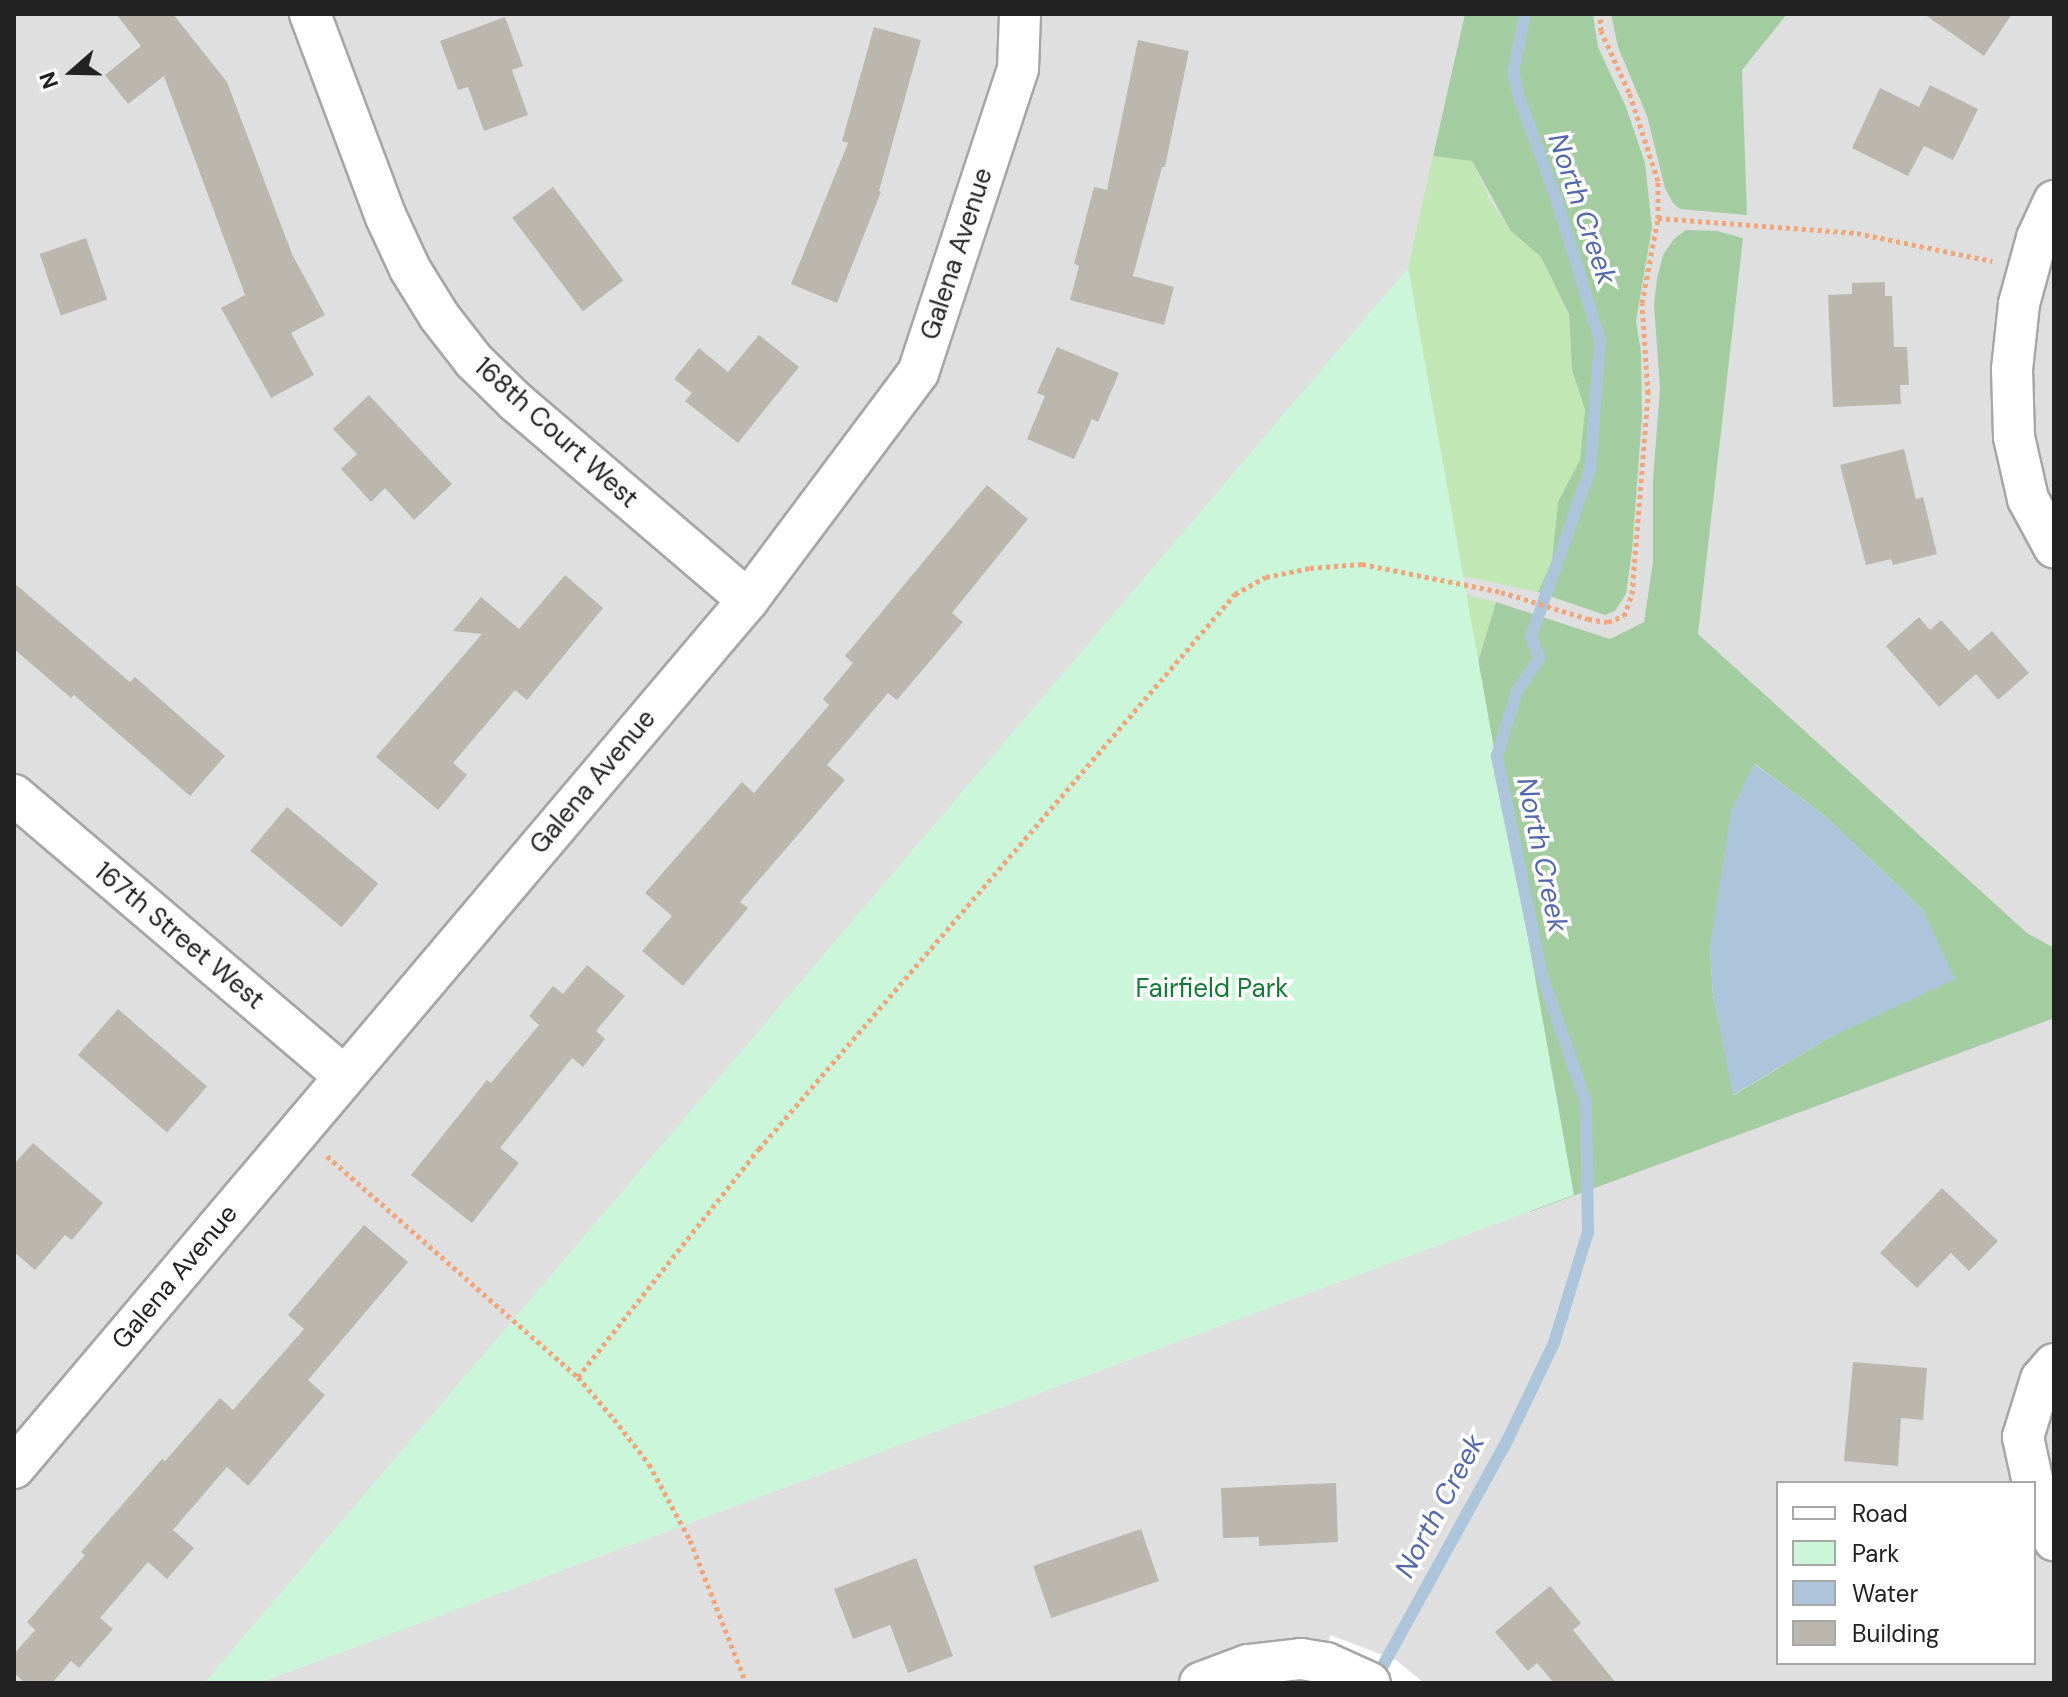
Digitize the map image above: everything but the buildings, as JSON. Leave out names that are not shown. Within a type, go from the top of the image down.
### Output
[{"type":"street","name":"168th Court West","points":[[310,14],[386,217],[410,269],[439,316],[474,361],[516,402],[748,600]]},
{"type":"street","name":"Galena Avenue","points":[[14,1468],[748,600],[918,373],[1018,69],[1020,14]]},
{"type":"street","points":[[2054,201],[2028,269],[2019,304],[2012,369],[2014,437],[2028,499],[2054,547]]},
{"type":"street","name":"167th Street West","points":[[14,795],[344,1076]]},
{"type":"street","points":[[2033,1481],[2023,1437],[2041,1379],[2054,1364]]},
{"type":"street","points":[[2036,1490],[2054,1540]]},
{"type":"street","points":[[1200,1683],[1248,1665],[1301,1659],[1326,1663],[1370,1683]]},
{"type":"path","points":[[578,1377],[759,1149],[1235,594],[1266,577],[1310,568],[1362,564],[1501,592],[1588,619],[1608,622],[1624,616],[1632,594],[1648,393],[1642,303],[1658,218],[1658,181],[1629,92],[1601,31],[1600,14]]},
{"type":"path","points":[[1658,218],[1857,233],[2028,269]]},
{"type":"path","points":[[298,1131],[578,1377],[649,1464],[690,1540],[746,1683]]},
{"type":"shaded area","points":[[14,14],[2054,14],[2054,1683],[14,1683]]},
{"type":"green space","points":[[1465,14],[1593,14],[1598,47],[1626,107],[1645,163],[1652,227],[1636,321],[1641,352],[1642,416],[1632,551],[1626,594],[1615,611],[1605,615],[1538,592],[1552,561],[1558,502],[1580,460],[1585,410],[1572,370],[1569,314],[1541,257],[1510,230],[1472,161],[1433,156]]},
{"type":"green space","points":[[1611,14],[1787,14],[1742,70],[1747,215],[1680,209],[1673,203],[1665,188],[1647,116],[1618,47]]},
{"type":"green space","points":[[1433,156],[1472,161],[1489,198],[1510,230],[1541,257],[1569,315],[1572,370],[1585,410],[1580,461],[1558,502],[1552,561],[1538,592],[1463,576],[1408,268]]},
{"type":"green space","points":[[1686,230],[1717,231],[1743,238],[1698,634],[2027,933],[2054,948],[2054,1018],[1530,1212],[1478,662],[1496,602],[1610,639],[1644,622],[1653,562],[1653,480],[1660,388],[1654,305],[1663,255],[1674,239]],"holes":[[[1755,764],[1824,815],[1923,910],[1829,1038],[1734,1095],[1713,995],[1710,947]]]},
{"type":"green space","name":"Fairfield Park","points":[[1408,268],[1574,1195],[259,1683],[204,1683]]},
{"type":"green space","points":[[1466,595],[1496,602],[1478,662]]},
{"type":"water","points":[[1754,764],[1824,815],[1923,910],[1955,979],[1829,1038],[1733,1095],[1713,995],[1710,947],[1731,811]]},
{"type":"pier","points":[[1330,1635],[1396,1660],[1424,1683],[1323,1683]]},
{"type":"waterway","name":"North Creek","points":[[1375,1680],[1508,1439],[1554,1343],[1588,1232],[1586,1102],[1542,976],[1497,756],[1517,691],[1539,658],[1531,637],[1590,469],[1600,340],[1513,72],[1525,14]]}]
